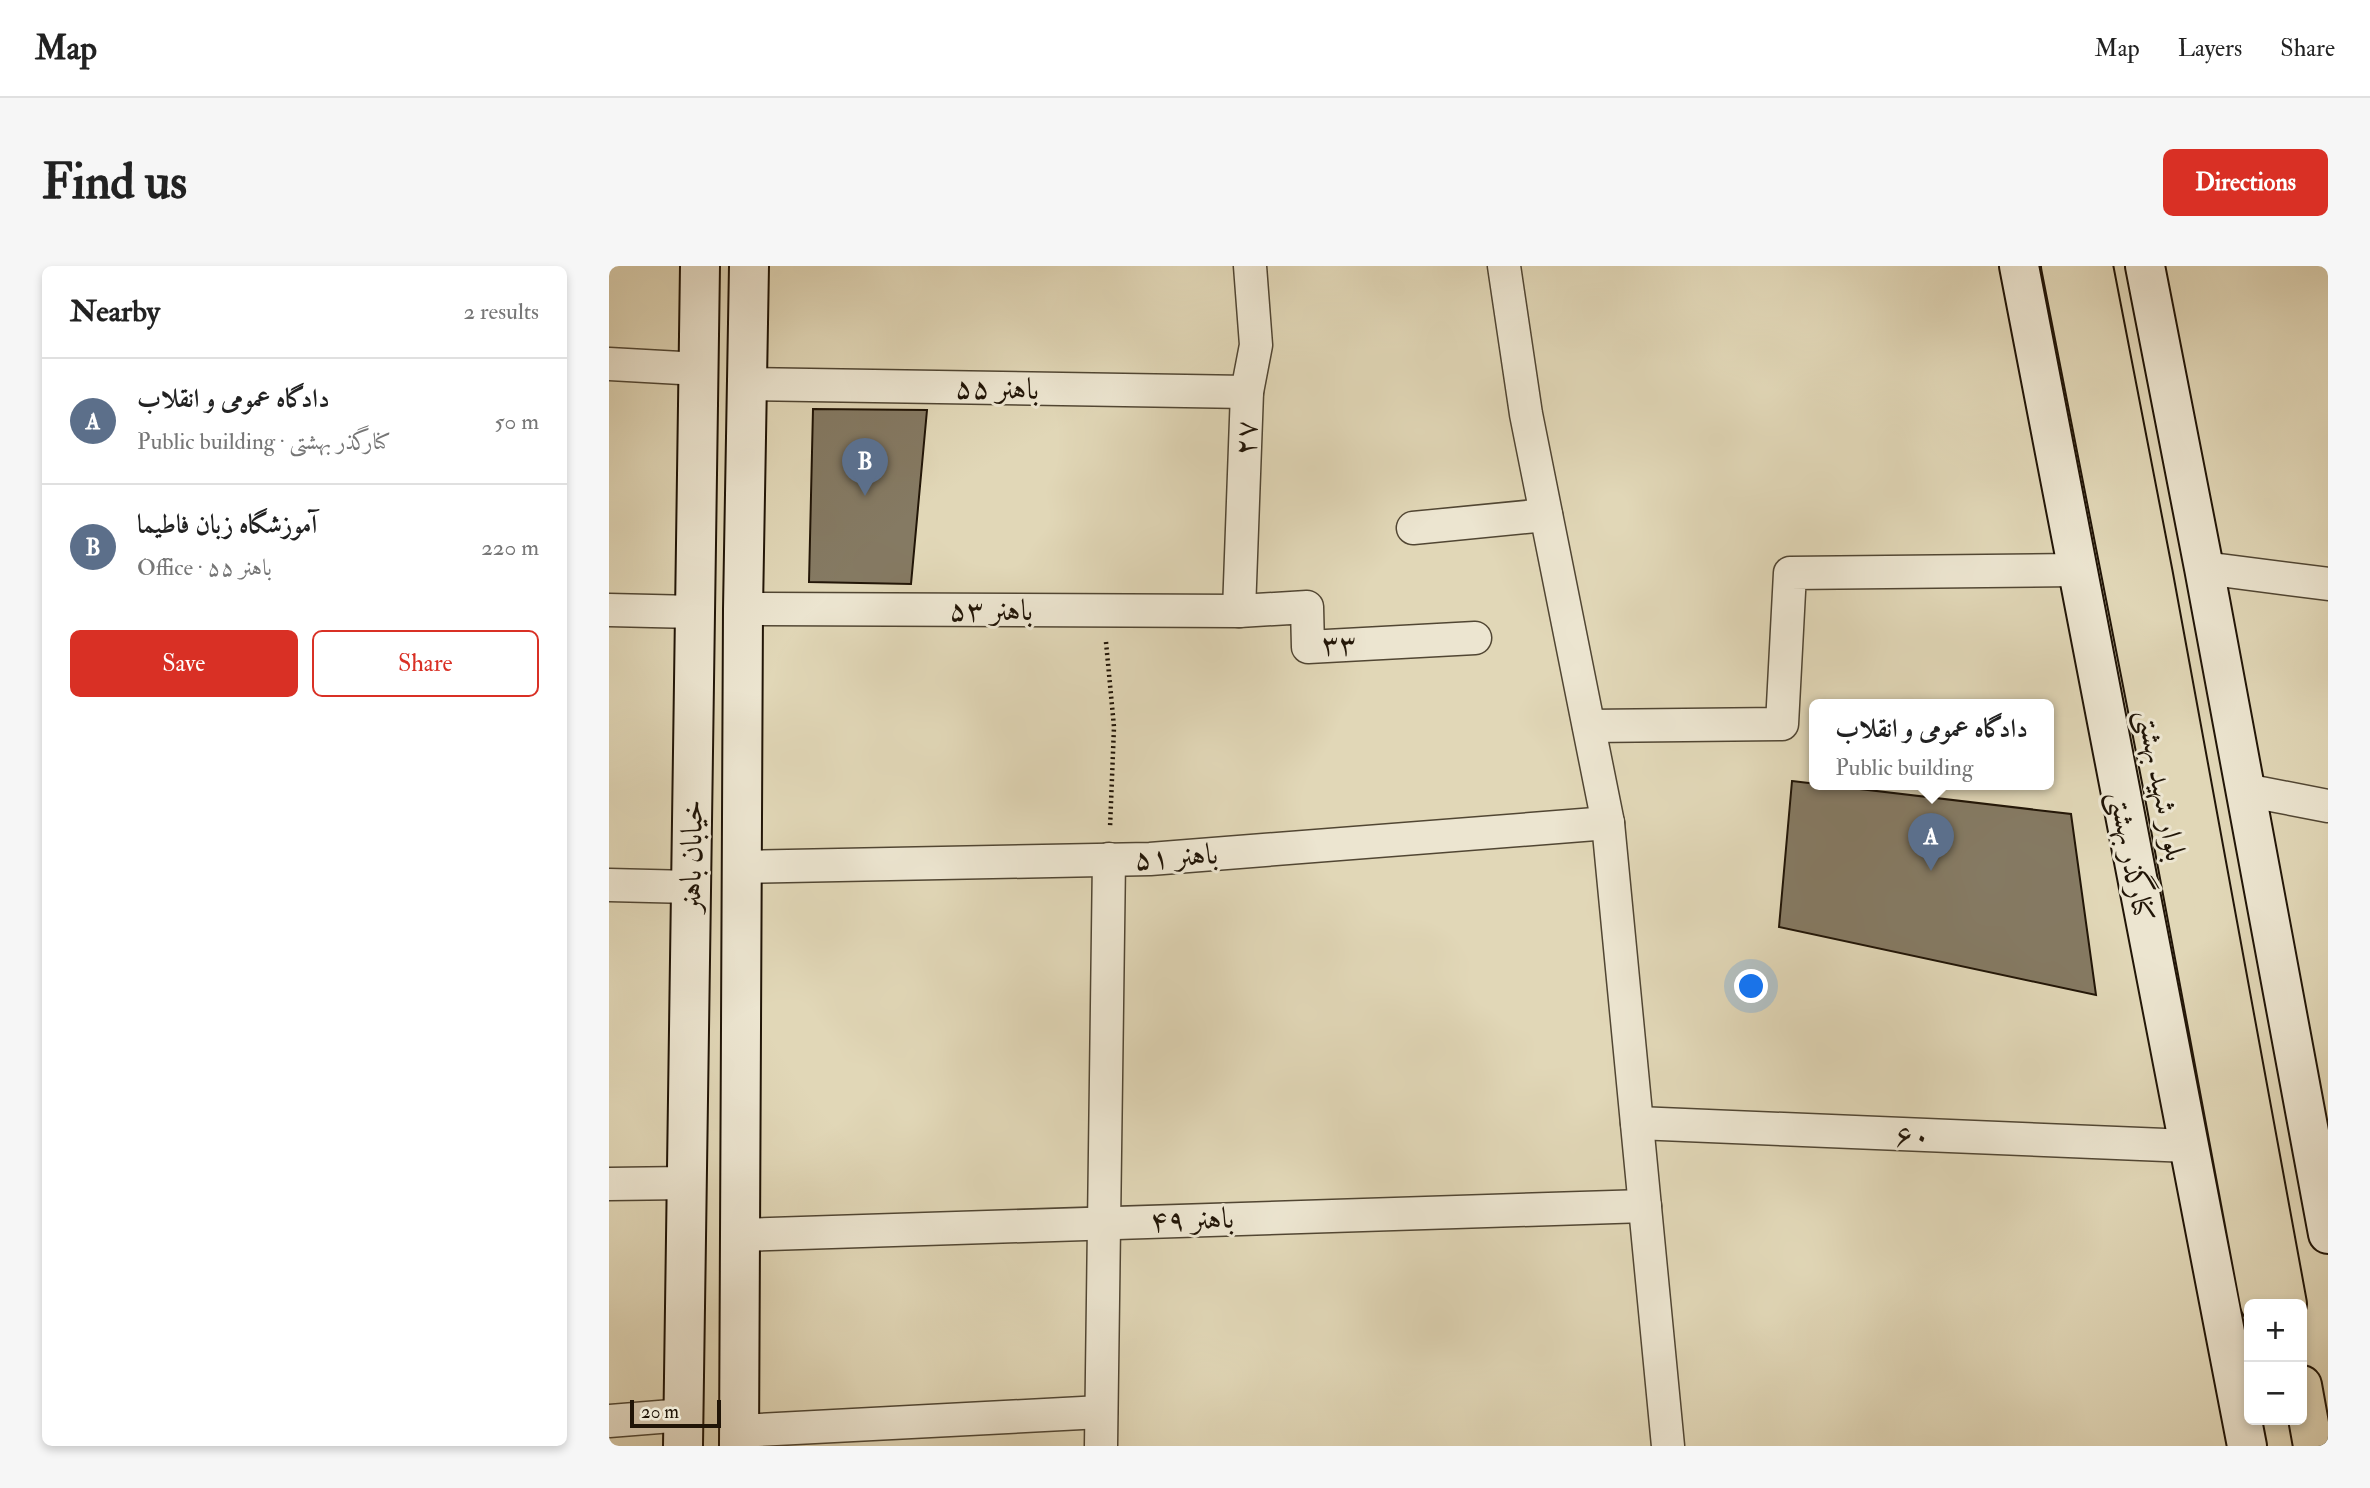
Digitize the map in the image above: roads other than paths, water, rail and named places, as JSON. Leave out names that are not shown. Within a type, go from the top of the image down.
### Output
[{"type":"main road","name":"خیابان باهنر","points":[[683,1430],[700,266]]},
{"type":"main road","name":"خیابان باهنر","points":[[739,1438],[743,609],[749,266]]},
{"type":"main road","name":"کنارگذر بهشتی","points":[[2019,266],[2247,1446]]},
{"type":"main road","name":"بلوار شهید بهشتی","points":[[2061,266],[2164,791],[2259,1299]]},
{"type":"main road","name":"بلوار شهید بهشتی","points":[[2093,266],[2153,575],[2286,1299]]},
{"type":"main road","points":[[2145,266],[2245,790],[2323,1175],[2328,1234]]},
{"type":"main road","points":[[2307,1413],[2313,1446]]},
{"type":"main road","points":[[2282,1425],[2286,1446]]},
{"type":"street","name":"۲۷","points":[[1239,611],[1247,392],[1255,345],[1250,266]]},
{"type":"street","points":[[1504,266],[1526,414],[1608,822],[1668,1446]]},
{"type":"street","points":[[609,364],[699,369]]},
{"type":"street","name":"باهنر ۵۵","points":[[746,384],[1247,392]]},
{"type":"street","points":[[1413,528],[1546,515]]},
{"type":"street","points":[[2204,568],[2328,584]]},
{"type":"street","points":[[1589,726],[1781,724],[1790,573],[2076,570]]},
{"type":"street","name":"۳۳","points":[[1239,611],[1307,607],[1308,647],[1475,638]]},
{"type":"street","name":"باهنر ۵۳","points":[[743,609],[1239,611]]},
{"type":"street","points":[[609,610],[695,612]]},
{"type":"street","points":[[2245,790],[2328,806]]},
{"type":"street","name":"باهنر ۵۱","points":[[743,867],[1150,859],[1608,822]]},
{"type":"street","points":[[1101,1446],[1109,859]]},
{"type":"street","points":[[609,885],[691,887]]},
{"type":"street","name":"۶۰","points":[[1637,1123],[2189,1146]]},
{"type":"street","points":[[609,1184],[687,1183]]},
{"type":"street","name":"باهنر ۴۹","points":[[739,1235],[1645,1206]]},
{"type":"street","points":[[739,1438],[1101,1412]]},
{"type":"street","points":[[609,1421],[683,1430]]},
{"type":"place","name":"آموزشگاه زبان فاطیما","points":[[865,496]]},
{"type":"place","name":"دادگاه عمومی و انقلاب","points":[[1931,871]]}]
